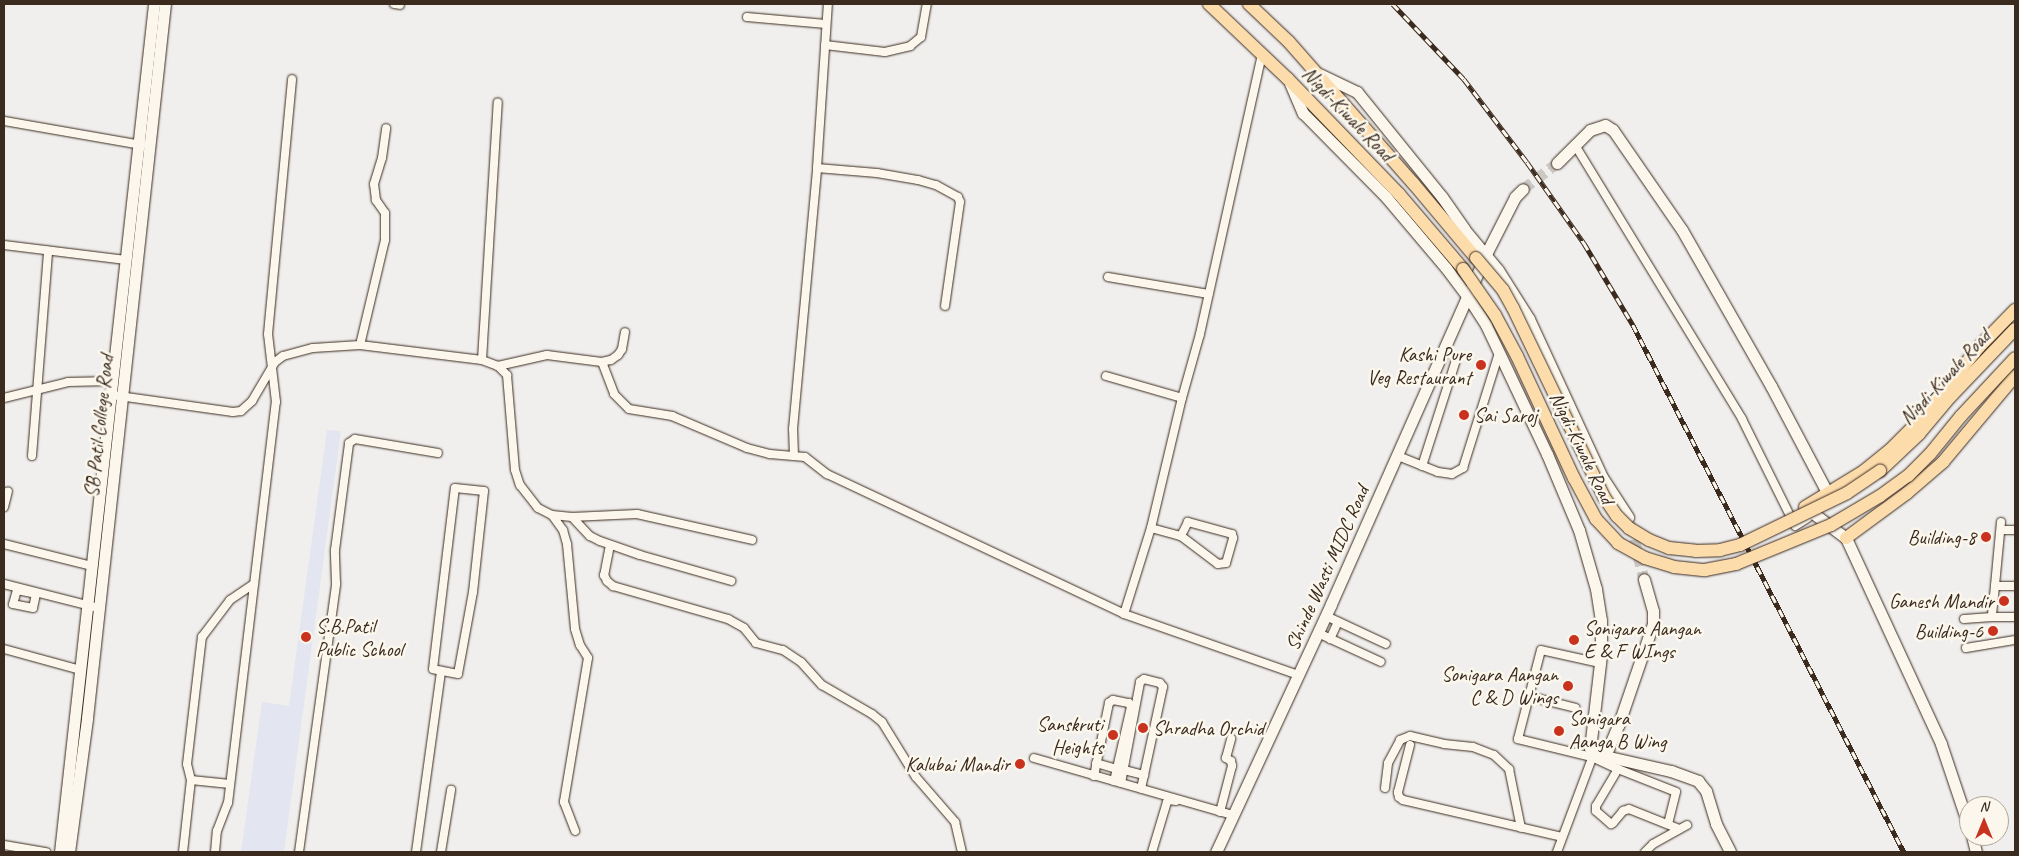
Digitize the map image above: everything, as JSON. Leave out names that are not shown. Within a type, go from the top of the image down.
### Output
[{"type":"main road","name":"Nigdi-Kiwale Road","points":[[1210,4],[1288,79],[1399,194],[1462,269],[1495,315],[1517,356],[1574,478],[1596,519],[1618,543],[1645,558],[1674,567],[1705,570],[1736,564],[1831,525],[1880,496],[1908,476],[1930,454],[1961,416],[2015,358]]},
{"type":"main road","name":"Nigdi-Kiwale Road","points":[[1249,4],[1289,42],[1413,183],[1503,290],[1595,480],[1617,516],[1629,528],[1649,540],[1669,548],[1696,551],[1720,550],[1740,545],[1847,493],[1880,471],[1919,434],[1950,397],[2015,329]]},
{"type":"main road","points":[[1810,511],[1828,494],[1864,471],[1916,424],[1979,347],[2015,310]]},
{"type":"main road","points":[[1846,538],[1944,462],[2015,376]]},
{"type":"street","name":"SB Patil College Road","points":[[69,852],[93,608],[144,145],[154,4]]},
{"type":"street","name":"SB Patil College Road","points":[[60,852],[80,670],[93,608],[92,566],[116,396],[113,381],[126,260],[165,4]]},
{"type":"street","points":[[794,456],[794,416],[818,168],[828,4]]},
{"type":"street","points":[[825,45],[885,52],[910,46],[921,37],[927,4]]},
{"type":"street","points":[[746,16],[826,24]]},
{"type":"street","points":[[1124,614],[1152,528],[1182,398],[1209,294],[1262,54]]},
{"type":"street","points":[[1312,70],[1357,92],[1511,288],[1529,319],[1602,477],[1628,517]]},
{"type":"street","points":[[215,852],[217,831],[228,803],[276,402],[276,389],[270,368],[269,315],[292,79]]},
{"type":"street","points":[[1288,79],[1303,113],[1386,197],[1446,268],[1486,325],[1548,454],[1582,540],[1596,589],[1601,620],[1600,663],[1589,742],[1590,748],[1618,770],[1676,792],[1668,823]]},
{"type":"street","points":[[482,360],[498,102]]},
{"type":"street","points":[[4,122],[144,145]]},
{"type":"street","points":[[1557,163],[1590,130],[1605,125],[1613,130],[1682,230],[1771,386],[1828,494]]},
{"type":"street","points":[[360,345],[385,240],[384,213],[376,200],[374,184],[383,153],[386,128]]},
{"type":"street","points":[[1575,145],[1742,419],[1795,526],[1810,511],[1846,538],[1864,571],[1892,642],[1941,744],[1959,797]]},
{"type":"street","points":[[818,168],[877,173],[918,180],[936,186],[958,197],[960,202],[945,306]]},
{"type":"street","name":"Shinde Wasti MIDC Road","points":[[1216,852],[1326,616],[1486,254],[1515,197],[1523,189]]},
{"type":"street","points":[[4,245],[126,260]]},
{"type":"street","points":[[32,456],[48,251]]},
{"type":"street","points":[[1108,277],[1209,294]]},
{"type":"street","points":[[498,366],[547,355],[602,362],[611,360],[618,355],[622,348],[625,332]]},
{"type":"street","points":[[116,396],[195,405],[233,412],[241,411],[252,401],[270,368],[283,356],[294,352],[328,346],[360,345],[482,360],[498,366],[506,375],[509,388],[513,452],[520,485],[538,508],[552,515],[572,517],[637,514],[752,540]]},
{"type":"street","points":[[1398,456],[1422,466],[1452,474],[1463,468],[1499,352]]},
{"type":"street","points":[[1422,466],[1456,360]]},
{"type":"street","points":[[602,362],[614,394],[629,409],[672,416],[747,448],[770,454],[805,458],[827,474],[1124,614],[1298,675]]},
{"type":"street","points":[[1106,376],[1182,398]]},
{"type":"street","points":[[4,398],[68,382],[113,381]]},
{"type":"street","points":[[299,852],[336,584],[335,550],[350,443],[355,439],[438,453]]},
{"type":"street","points":[[455,488],[484,491],[472,592],[458,674],[442,671],[433,669],[455,488]]},
{"type":"street","points":[[4,507],[8,490]]},
{"type":"street","points":[[552,515],[563,530],[567,544],[575,629],[580,644],[588,658],[564,802],[575,831]]},
{"type":"street","points":[[572,517],[590,536],[610,545],[730,581]]},
{"type":"street","points":[[1152,528],[1181,536],[1221,565],[1226,563],[1233,538],[1229,532],[1190,522],[1185,524],[1181,536]]},
{"type":"street","points":[[1992,617],[2001,526],[2015,530]]},
{"type":"street","points":[[4,544],[92,566]]},
{"type":"street","points":[[610,545],[604,575],[613,586],[728,619],[744,628],[756,643],[783,650],[801,662],[822,685],[882,722],[916,777],[955,822],[962,852]]},
{"type":"street","points":[[1557,852],[1597,755],[1621,717],[1653,624],[1653,611],[1644,579]]},
{"type":"street","points":[[4,584],[93,608]]},
{"type":"street","points":[[183,852],[191,780],[186,764],[202,637],[230,600],[254,584]]},
{"type":"street","points":[[1995,586],[2015,586]]},
{"type":"street","points":[[1326,616],[1386,644]]},
{"type":"street","points":[[1964,619],[2015,617]]},
{"type":"street","points":[[1330,639],[1338,622]]},
{"type":"street","points":[[1318,633],[1381,662]]},
{"type":"street","points":[[1966,648],[2015,640]]},
{"type":"street","points":[[4,649],[80,670]]},
{"type":"street","points":[[1600,663],[1540,650],[1518,739],[1671,771],[1698,781],[1706,791],[1716,824],[1730,852]]},
{"type":"street","points":[[416,852],[442,671]]},
{"type":"street","points":[[1117,782],[1140,682],[1144,679],[1160,683],[1163,687],[1141,789]]},
{"type":"street","points":[[1528,696],[1576,708]]},
{"type":"street","points":[[1094,776],[1109,702],[1113,700],[1129,704],[1131,707],[1120,769]]},
{"type":"street","points":[[1385,788],[1388,764],[1400,740],[1410,736],[1444,744],[1473,747],[1494,755],[1509,768],[1521,828]]},
{"type":"street","points":[[1220,812],[1232,766],[1231,761],[1226,758],[1230,739]]},
{"type":"street","points":[[1410,745],[1399,797],[1403,800],[1562,837]]},
{"type":"street","points":[[1034,758],[1232,817]]},
{"type":"street","points":[[1096,764],[1144,775]]},
{"type":"street","points":[[1618,770],[1596,806],[1596,811],[1610,824],[1614,823],[1623,811],[1629,809],[1679,829]]},
{"type":"street","points":[[191,780],[230,784]]},
{"type":"street","points":[[441,852],[451,790]]},
{"type":"street","points":[[1152,852],[1169,800],[1232,817]]},
{"type":"street","points":[[1645,852],[1653,844],[1687,825]]},
{"type":"street","points":[[4,845],[46,852]]},
{"type":"shaded area","name":"S.B.Patil Public School","points":[[327,430],[341,431],[284,852],[241,852],[262,702],[289,706]]},
{"type":"tunnel","points":[[1523,189],[1557,163]]},
{"type":"tunnel","points":[[1630,523],[1644,579]]},
{"type":"railway","points":[[1393,4],[1464,79],[1527,162],[1584,243],[1633,325],[1904,852]]},
{"type":"place","name":"Kashi Pure Veg Restaurant","points":[[1481,365]]},
{"type":"place","name":"Sai Saroj","points":[[1464,415]]},
{"type":"place","name":"Building-8","points":[[1986,537]]},
{"type":"place","name":"Ganesh Mandir","points":[[2004,601]]},
{"type":"place","name":"Building-6","points":[[1993,631]]},
{"type":"place","name":"S.B.Patil Public School","points":[[306,637]]},
{"type":"place","name":"Sonigara Aangan E & F WIngs","points":[[1574,640]]},
{"type":"place","name":"Sonigara Aangan C & D Wings","points":[[1568,686]]},
{"type":"place","name":"Shradha Orchid","points":[[1143,728]]},
{"type":"place","name":"Sonigara Aanga B Wing","points":[[1559,731]]},
{"type":"place","name":"Sanskruti Heights","points":[[1113,735]]},
{"type":"place","name":"Kalubai Mandir","points":[[1020,764]]}]
